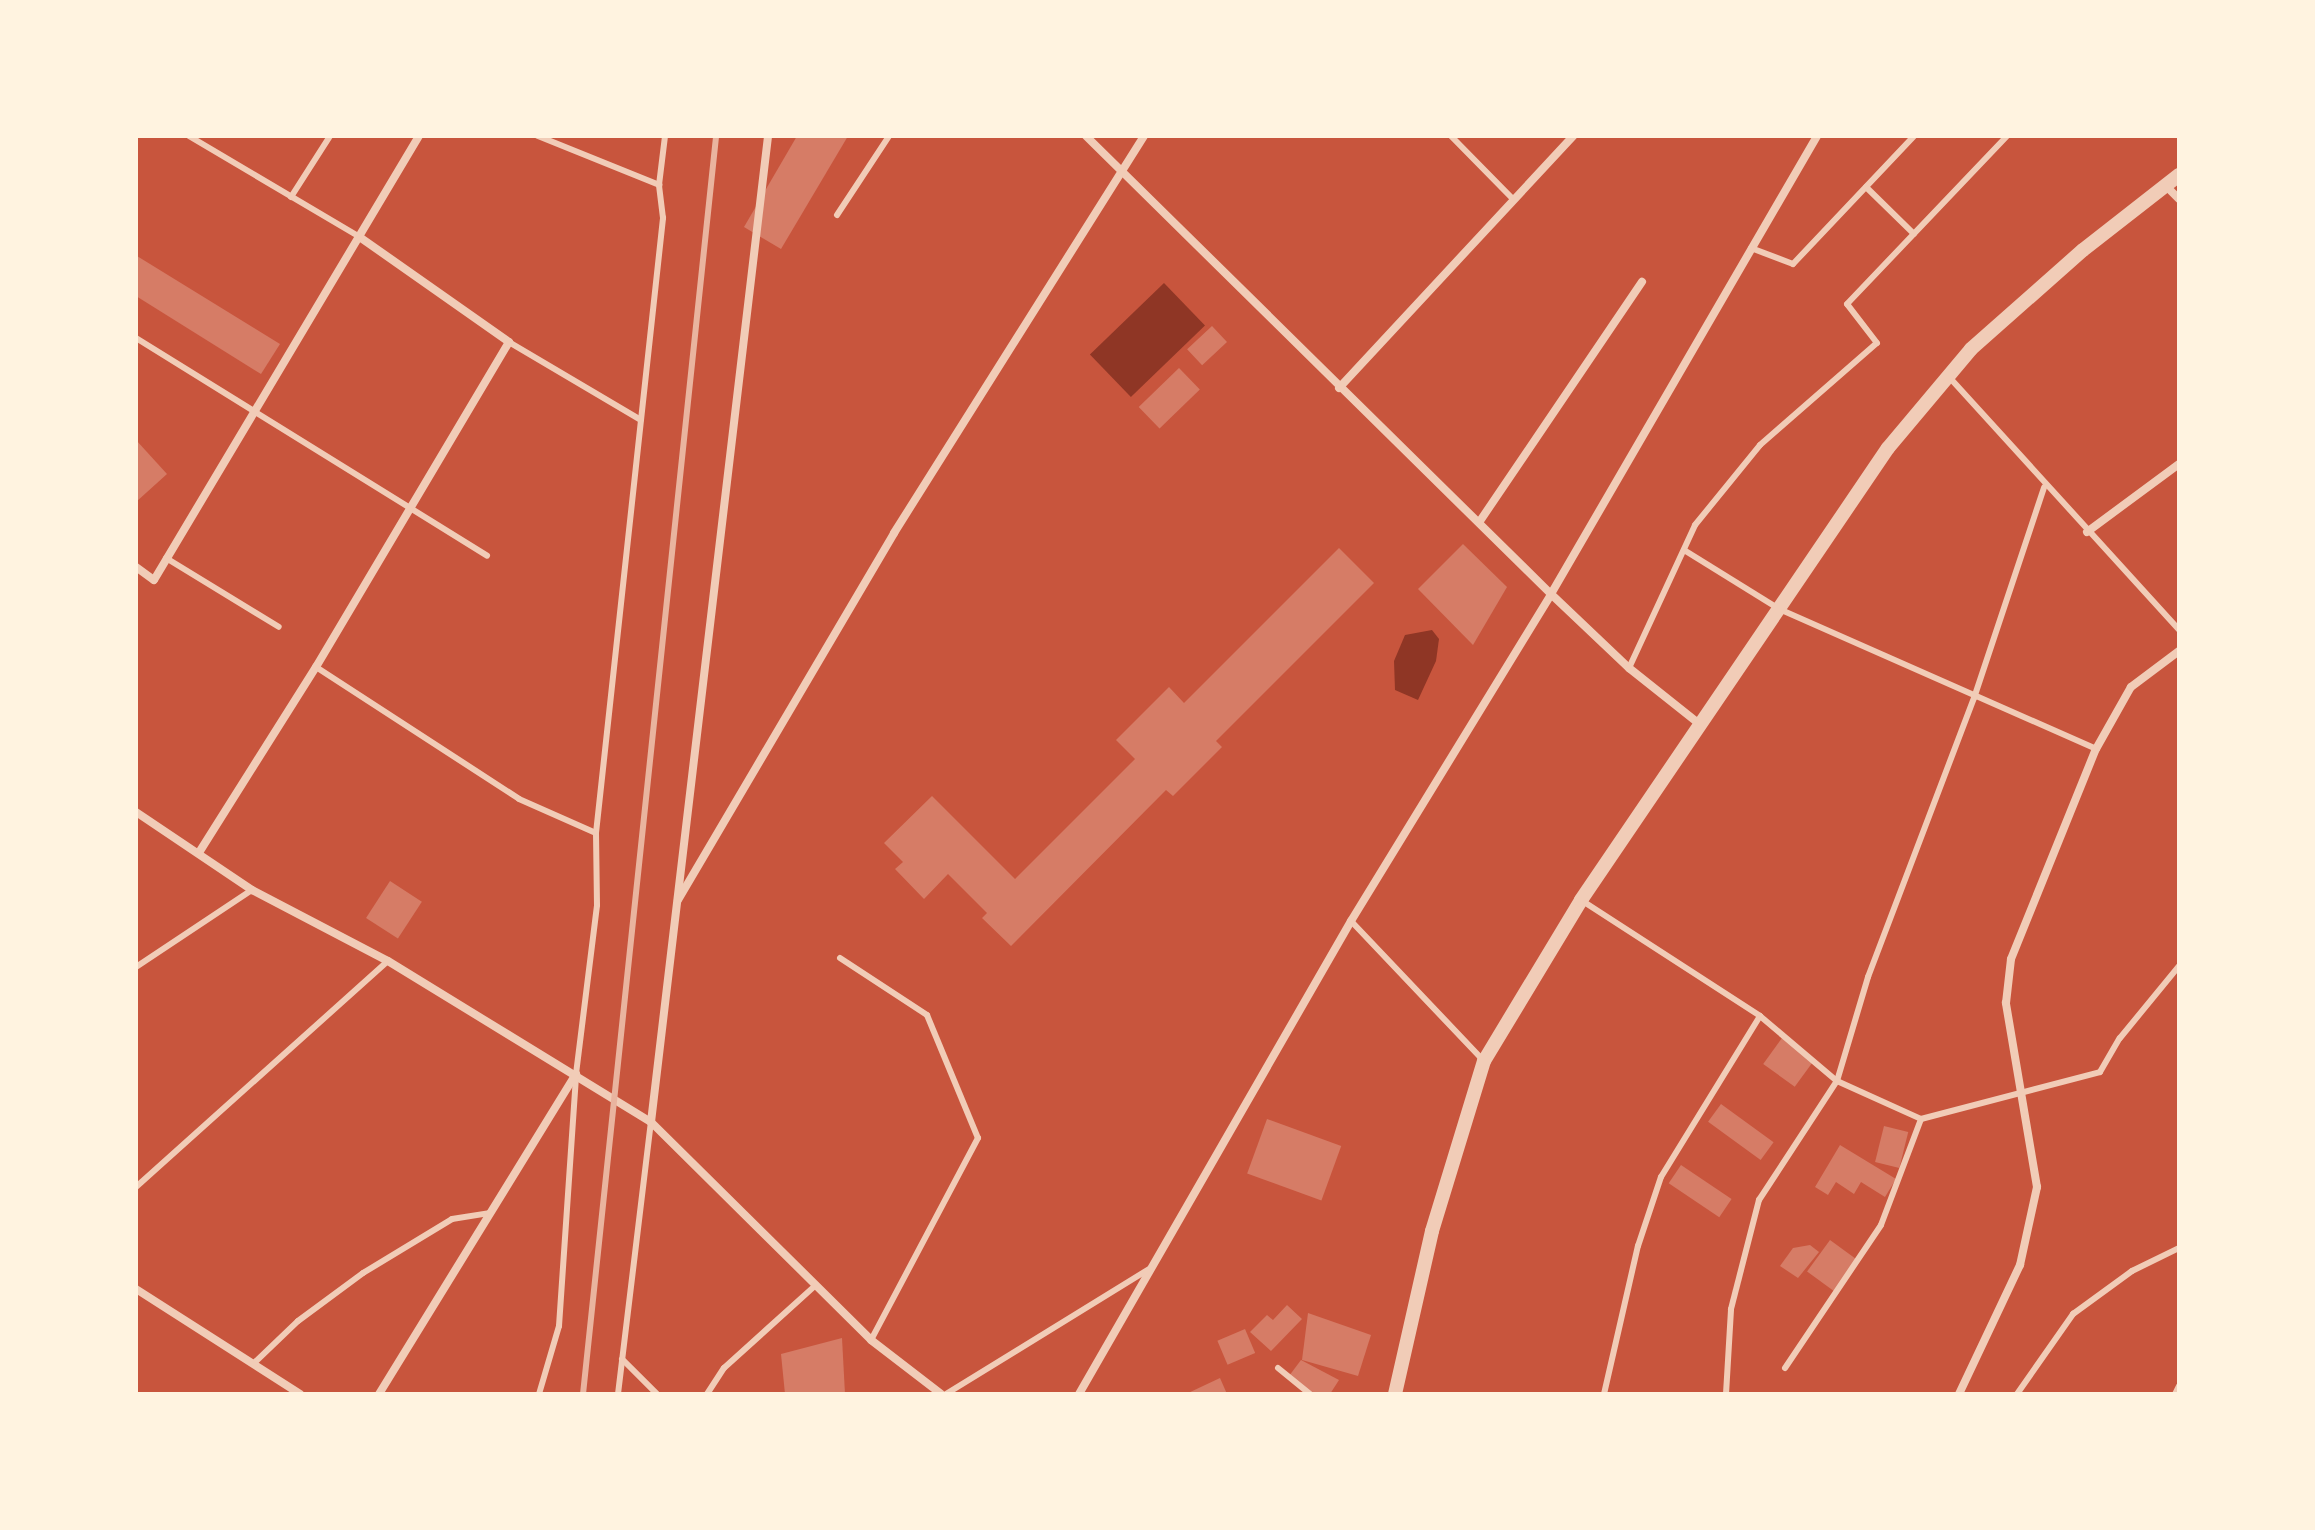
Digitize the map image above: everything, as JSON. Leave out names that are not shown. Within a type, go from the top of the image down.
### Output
[{"type":"street","points":[[136,567],[154,580],[252,411],[419,136]]},
{"type":"street","points":[[651,1122],[768,136]]},
{"type":"street","points":[[1086,136],[1551,594],[1629,668],[1703,726]]},
{"type":"street","points":[[676,902],[894,533],[1144,136]]},
{"type":"street","points":[[1339,388],[1573,136]]},
{"type":"street","points":[[1079,1394],[1351,921],[1551,594],[1817,136]]},
{"type":"street","points":[[1395,1394],[1432,1231],[1484,1061],[1581,900],[1703,726],[1888,448],[1971,349],[2072,260],[2179,175]]},
{"type":"street","points":[[2165,185],[2179,199]]},
{"type":"street","points":[[200,851],[316,667],[407,509],[509,342],[358,236]]},
{"type":"street","points":[[1480,521],[1642,282]]},
{"type":"street","points":[[2087,532],[2179,464]]},
{"type":"street","points":[[1959,1394],[2020,1265],[2037,1187],[2006,1003],[2011,959],[2096,749],[2131,687],[2179,651]]},
{"type":"street","points":[[136,812],[200,851],[252,890],[388,961],[651,1122],[871,1340],[944,1394]]},
{"type":"street","points":[[379,1394],[576,1074]]},
{"type":"street","points":[[136,1289],[300,1394]]},
{"type":"lane","points":[[189,136],[358,236]]},
{"type":"lane","points":[[291,197],[330,136]]},
{"type":"lane","points":[[538,136],[659,185]]},
{"type":"lane","points":[[539,1394],[559,1326],[576,1074],[597,905],[596,833],[663,218],[659,185],[665,136]]},
{"type":"lane","points":[[837,215],[889,136]]},
{"type":"lane","points":[[1451,136],[1513,199]]},
{"type":"lane","points":[[1751,248],[1793,264],[1914,136]]},
{"type":"lane","points":[[1629,668],[1695,525],[1760,445],[1877,343],[1847,304],[2007,136]]},
{"type":"lane","points":[[1866,187],[1914,234]]},
{"type":"lane","points":[[136,338],[487,556]]},
{"type":"lane","points":[[509,342],[641,420]]},
{"type":"lane","points":[[1948,376],[2044,487],[2179,630]]},
{"type":"lane","points":[[1726,1394],[1731,1309],[1759,1200],[1837,1081],[1868,977],[1974,698],[2044,487]]},
{"type":"lane","points":[[1684,550],[1779,609],[1974,698],[2096,749]]},
{"type":"lane","points":[[166,558],[279,627]]},
{"type":"lane","points":[[316,667],[519,799],[596,833]]},
{"type":"lane","points":[[136,967],[252,890]]},
{"type":"lane","points":[[1581,900],[1760,1016],[1837,1081],[1921,1119],[2100,1072],[2120,1038],[2179,966]]},
{"type":"lane","points":[[1351,921],[1484,1061]]},
{"type":"lane","points":[[840,958],[927,1015],[978,1138],[871,1340]]},
{"type":"lane","points":[[136,1187],[388,961]]},
{"type":"lane","points":[[1604,1394],[1638,1246],[1661,1177],[1760,1016]]},
{"type":"lane","points":[[1785,1368],[1881,1225],[1921,1119]]},
{"type":"lane","points":[[618,1394],[651,1122]]},
{"type":"lane","points":[[253,1364],[298,1321],[363,1273],[452,1219],[491,1213]]},
{"type":"lane","points":[[2017,1394],[2073,1314],[2132,1271],[2179,1248]]},
{"type":"lane","points":[[944,1394],[1155,1265]]},
{"type":"lane","points":[[707,1394],[724,1368],[816,1285]]},
{"type":"lane","points":[[622,1359],[657,1394]]},
{"type":"lane","points":[[1278,1368],[1310,1394]]},
{"type":"lane","points":[[2175,1394],[2179,1386]]},
{"type":"shaded area","points":[[1164,283],[1205,325],[1131,397],[1090,355]]},
{"type":"shaded area","points":[[1432,630],[1439,639],[1436,661],[1418,700],[1395,690],[1394,661],[1405,635]]},
{"type":"building","points":[[797,136],[848,136],[781,249],[744,227]]},
{"type":"building","points":[[137,256],[280,344],[261,374],[136,296]]},
{"type":"building","points":[[1212,326],[1227,342],[1202,365],[1187,349]]},
{"type":"building","points":[[1179,368],[1200,390],[1160,428],[1139,407]]},
{"type":"building","points":[[136,440],[167,474],[136,502]]},
{"type":"building","points":[[1463,544],[1507,587],[1473,645],[1418,589]]},
{"type":"building","points":[[1339,548],[1374,583],[1216,741],[1222,747],[1173,796],[1166,790],[1011,946],[982,918],[987,913],[948,874],[924,899],[895,869],[903,862],[884,843],[932,796],[1015,879],[1135,759],[1116,740],[1169,687],[1184,703]]},
{"type":"building","points":[[390,881],[422,902],[398,939],[366,918]]},
{"type":"building","points":[[1782,1038],[1814,1061],[1795,1087],[1763,1064]]},
{"type":"building","points":[[1721,1104],[1774,1142],[1761,1160],[1708,1122]]},
{"type":"building","points":[[1267,1119],[1341,1146],[1321,1201],[1247,1174]]},
{"type":"building","points":[[1884,1126],[1908,1132],[1899,1168],[1875,1162]]},
{"type":"building","points":[[1840,1145],[1896,1179],[1885,1197],[1861,1182],[1854,1194],[1836,1182],[1828,1195],[1815,1187]]},
{"type":"building","points":[[1681,1165],[1732,1199],[1719,1217],[1669,1183]]},
{"type":"building","points":[[1830,1240],[1859,1261],[1836,1293],[1807,1272]]},
{"type":"building","points":[[1810,1245],[1819,1252],[1798,1278],[1780,1266],[1793,1248]]},
{"type":"building","points":[[1287,1305],[1302,1319],[1271,1351],[1250,1332],[1267,1315],[1273,1320]]},
{"type":"building","points":[[1308,1313],[1371,1335],[1358,1376],[1302,1360]]},
{"type":"building","points":[[1245,1329],[1255,1353],[1228,1365],[1217,1341]]},
{"type":"building","points":[[842,1338],[845,1394],[785,1394],[781,1354]]},
{"type":"building","points":[[1301,1360],[1339,1380],[1330,1394],[1312,1394],[1289,1376]]},
{"type":"building","points":[[1220,1378],[1227,1394],[1186,1394]]},
{"type":"railway","points":[[583,1394],[716,136]]}]
